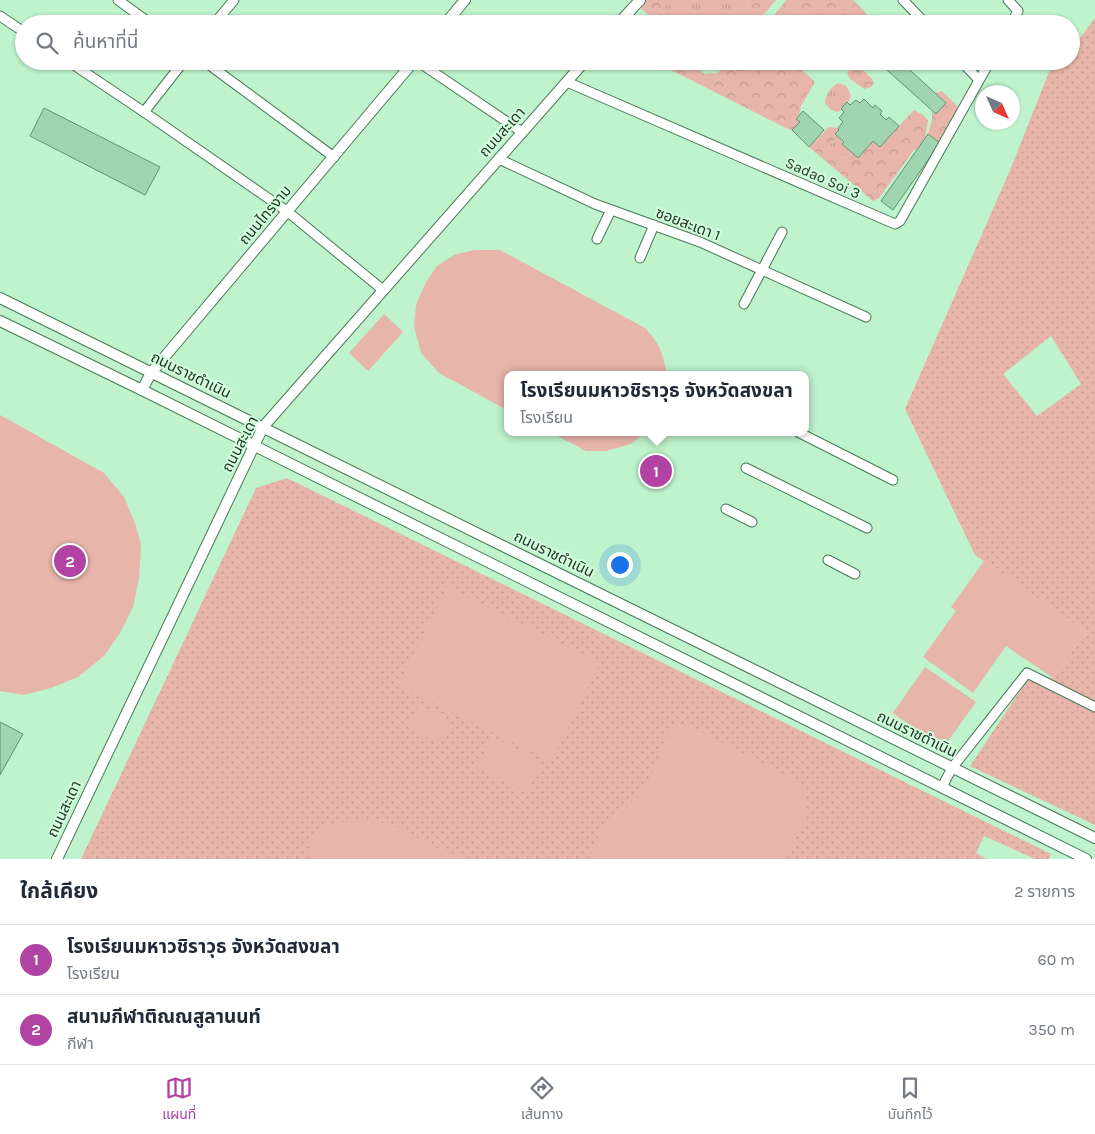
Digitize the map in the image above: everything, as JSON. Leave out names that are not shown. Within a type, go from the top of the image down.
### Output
[{"type":"street","points":[[118,0],[139,15]]},
{"type":"street","points":[[222,15],[234,0]]},
{"type":"street","points":[[452,15],[465,0]]},
{"type":"street","points":[[626,15],[640,0]]},
{"type":"street","points":[[903,0],[917,15]]},
{"type":"street","points":[[1008,0],[1018,11],[1016,15]]},
{"type":"street","points":[[0,16],[15,26]]},
{"type":"street","points":[[81,70],[288,212],[383,290]]},
{"type":"street","points":[[144,112],[177,70]]},
{"type":"street","points":[[216,70],[334,157]]},
{"type":"street","name":"ถนนไทรงาม","points":[[142,390],[151,373],[408,70]]},
{"type":"street","points":[[429,70],[522,132]]},
{"type":"street","name":"ถนนสะเดา","points":[[57,859],[263,426],[577,70]]},
{"type":"street","points":[[970,70],[979,80]]},
{"type":"street","name":"Sadao Soi 3","points":[[567,82],[895,224],[900,221],[985,70]]},
{"type":"street","name":"ซอยสะเดา 1","points":[[499,159],[595,204],[700,242],[866,317]]},
{"type":"street","points":[[597,239],[610,210]]},
{"type":"street","points":[[640,258],[654,225]]},
{"type":"street","points":[[744,304],[782,232]]},
{"type":"street","name":"ถนนราชดำเนิน","points":[[0,298],[263,426],[1095,838]]},
{"type":"street","points":[[0,321],[1067,848],[1082,858]]},
{"type":"street","points":[[806,436],[893,480]]},
{"type":"street","points":[[746,468],[867,528]]},
{"type":"street","points":[[726,509],[752,522]]},
{"type":"street","points":[[828,560],[856,574]]},
{"type":"street","points":[[942,787],[952,768],[1027,673],[1095,708]]},
{"type":"street","points":[[1062,859],[1067,848]]},
{"type":"green space","points":[[643,0],[670,0],[661,10],[665,15],[648,15],[638,6]]},
{"type":"green space","points":[[670,0],[750,0],[746,11],[752,15],[665,15],[661,10]]},
{"type":"green space","points":[[750,0],[776,0],[764,14],[748,15],[746,11]]},
{"type":"green space","points":[[786,0],[853,0],[868,15],[806,15],[798,9],[791,15],[774,15]]},
{"type":"green space","points":[[798,9],[806,15],[791,15]]},
{"type":"green space","points":[[1095,18],[1095,825],[970,766],[1030,676],[1053,678],[1086,632],[975,555],[905,409],[1011,168],[1051,70],[1080,70],[1080,38]],"holes":[[[1051,336],[1081,384],[1037,416],[1003,374]]]},
{"type":"green space","points":[[671,70],[700,70],[704,74],[717,73],[721,70],[738,70],[747,79],[758,70],[786,70],[791,72],[804,94],[799,115],[796,118],[800,122],[792,130]]},
{"type":"green space","points":[[737,70],[758,70],[747,80]]},
{"type":"green space","points":[[766,70],[802,70],[814,81],[814,84],[801,106],[804,94]]},
{"type":"green space","points":[[850,70],[863,70],[874,83],[871,87],[864,89],[850,79],[847,73]]},
{"type":"green space","points":[[838,83],[846,86],[851,95],[848,103],[838,112],[831,110],[825,103],[829,91]]},
{"type":"green space","points":[[942,91],[961,110],[940,143],[928,134],[932,120],[932,111],[936,114],[946,103],[935,93]]},
{"type":"green space","points":[[914,110],[928,120],[925,138],[879,198],[873,201],[809,147],[829,127],[838,128],[839,130],[835,134],[834,141],[828,147],[830,153],[837,157],[854,154],[858,158],[873,141],[880,146]]},
{"type":"green space","points":[[835,134],[854,154],[837,157],[830,154],[828,147],[834,141]]},
{"type":"green space","points":[[474,250],[500,250],[645,328],[654,338],[660,349],[666,371],[504,371],[504,408],[439,373],[421,353],[414,326],[416,305],[426,282],[437,266],[454,255]]},
{"type":"green space","points":[[384,314],[403,332],[368,371],[349,353]]},
{"type":"green space","points":[[0,415],[104,473],[124,497],[136,526],[141,545],[139,578],[133,607],[120,633],[104,656],[78,677],[51,688],[23,695],[0,691]]},
{"type":"green space","points":[[558,436],[640,436],[631,444],[606,451],[586,451]]},
{"type":"green space","points":[[287,478],[1051,854],[1049,859],[1035,859],[984,836],[976,853],[985,859],[81,859],[256,488]]},
{"type":"green space","points":[[984,561],[1086,632],[1053,678],[1006,646],[973,693],[923,657],[956,611],[951,607]]},
{"type":"green space","points":[[447,587],[600,663],[551,761],[398,686]]},
{"type":"green space","points":[[925,667],[976,702],[943,748],[893,713]]},
{"type":"green space","points":[[419,704],[452,722],[440,744],[407,727]]},
{"type":"green space","points":[[677,726],[687,726],[700,731],[799,783],[803,788],[807,802],[806,818],[785,859],[592,859],[597,839],[610,823],[641,793],[651,776],[669,734]]},
{"type":"green space","points":[[493,737],[542,762],[527,793],[476,768]]},
{"type":"green space","points":[[365,821],[395,826],[438,849],[467,859],[309,859],[311,838],[315,830],[328,824]]},
{"type":"building","points":[[887,70],[910,70],[946,103],[936,114]]},
{"type":"building","points":[[864,99],[873,108],[875,105],[882,111],[880,114],[886,120],[889,117],[899,126],[880,147],[873,141],[858,158],[842,144],[844,142],[835,134],[843,122],[839,118],[844,112],[841,109],[847,102],[850,105],[856,100],[860,103]]},
{"type":"building","points":[[44,108],[160,167],[145,195],[30,136]]},
{"type":"building","points":[[803,111],[824,130],[809,147],[792,130],[800,122],[796,119]]},
{"type":"building","points":[[928,134],[940,143],[893,210],[881,201]]},
{"type":"building","points":[[0,722],[23,734],[0,775]]},
{"type":"place","name":"โรงเรียนมหาวชิราวุธ จังหวัดสงขลา","points":[[656,471]]},
{"type":"place","name":"สนามกีฬาติณณสูลานนท์","points":[[70,561]]}]
